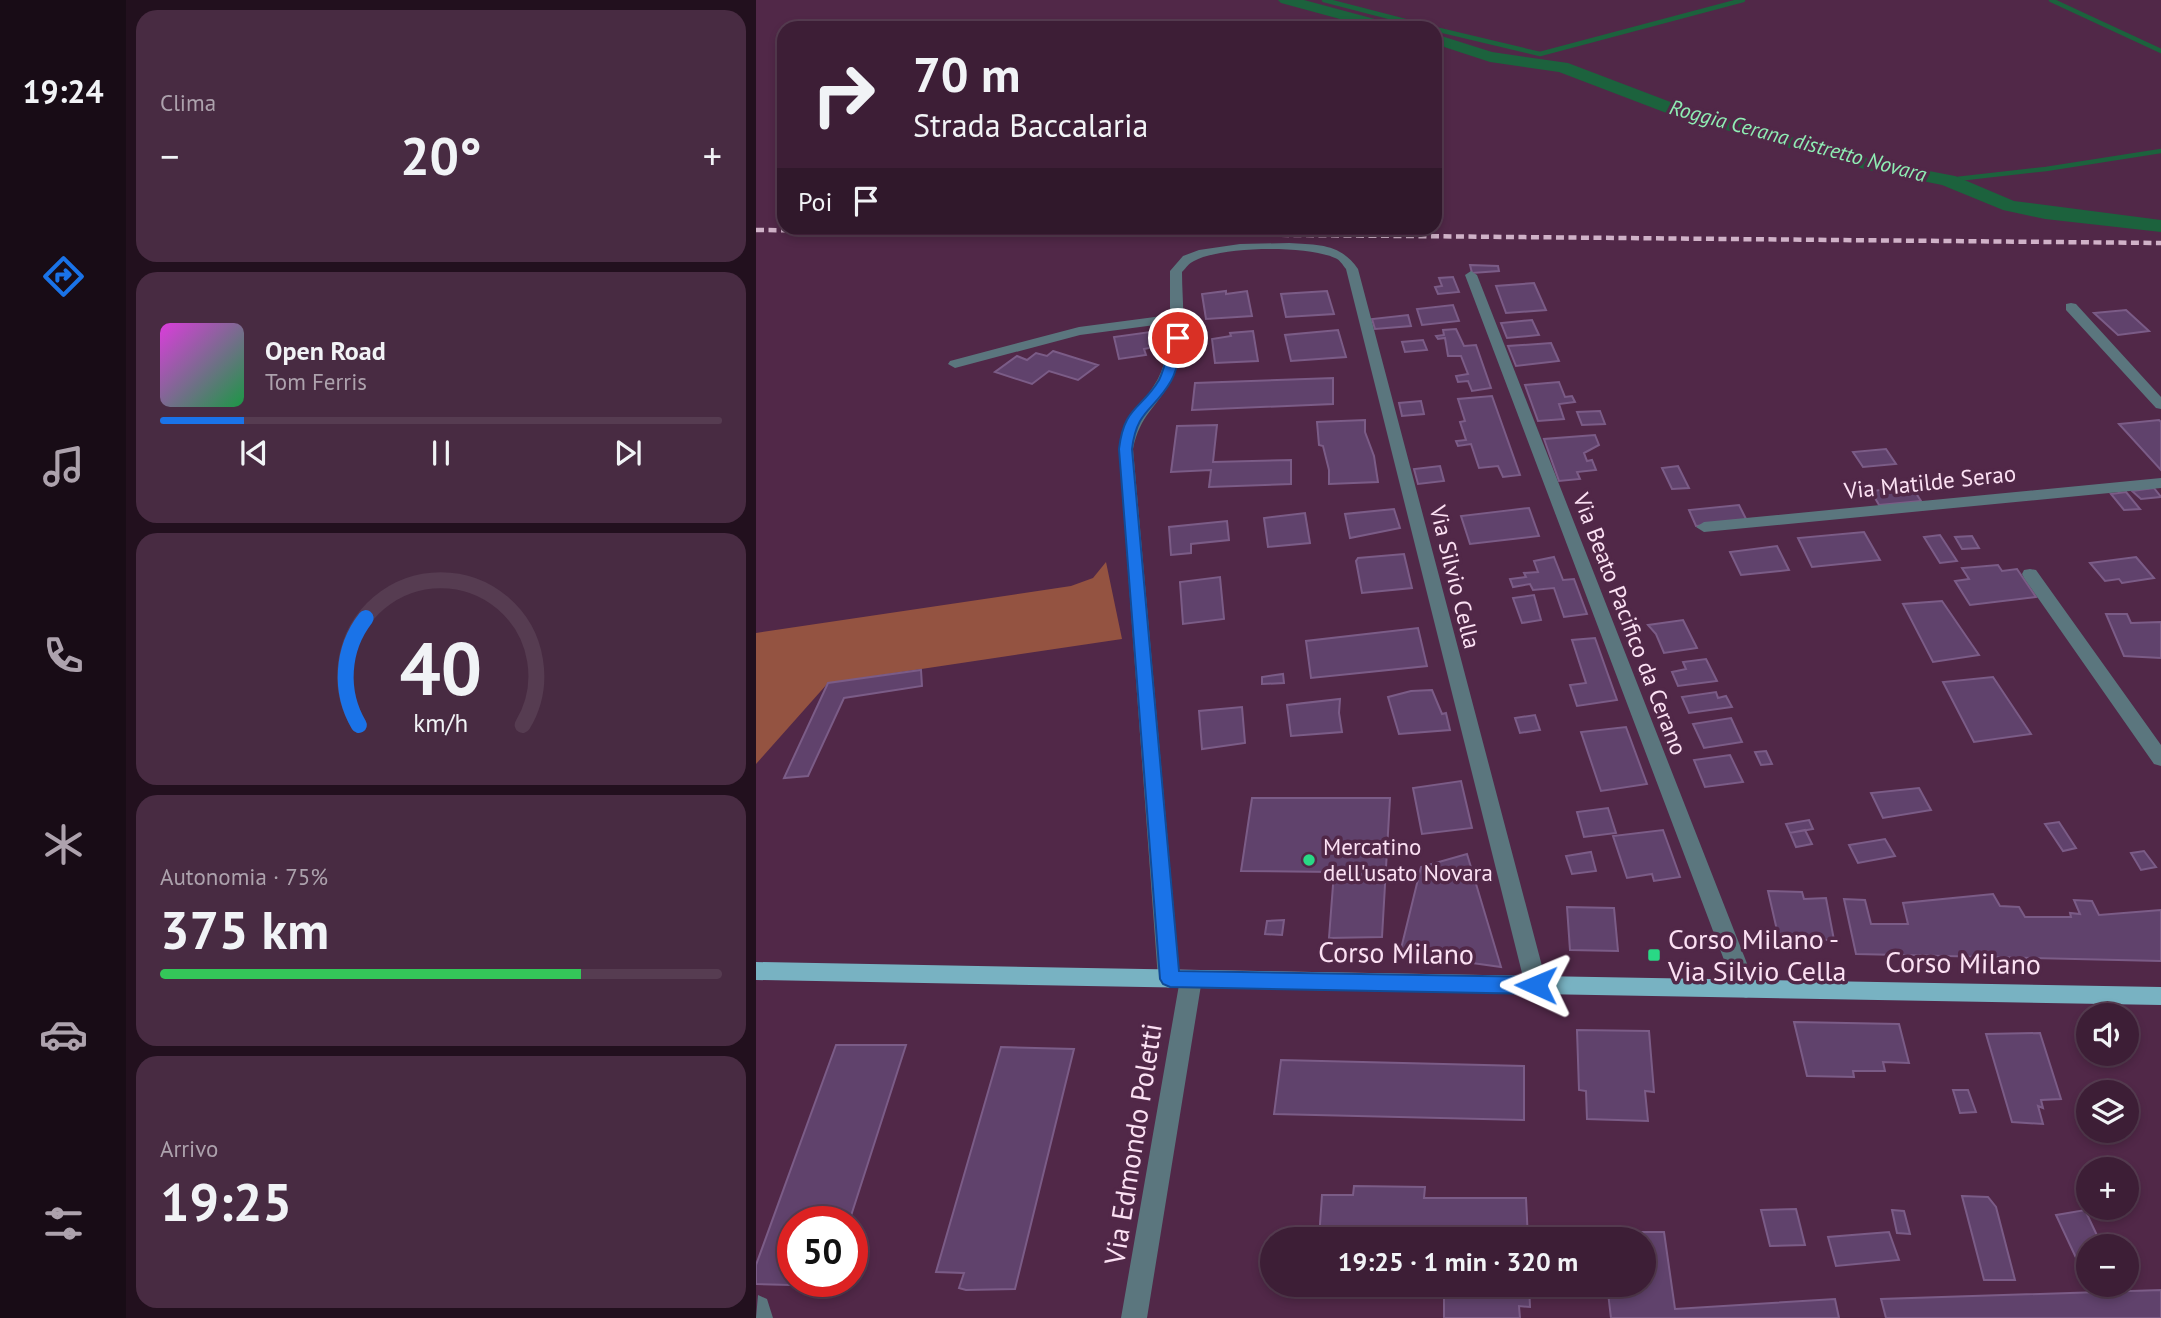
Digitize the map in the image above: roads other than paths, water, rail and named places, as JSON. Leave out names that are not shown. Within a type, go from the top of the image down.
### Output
[{"type":"main road","name":"Corso Milano","points":[[756,971],[2161,996]]},
{"type":"street","name":"Via Silvio Cella","points":[[1175,318],[1176,271],[1188,258],[1213,251],[1269,246],[1322,249],[1343,257],[1352,269],[1536,985]]},
{"type":"street","name":"Via Beato Pacifico da Cerano","points":[[1471,275],[1746,989]]},
{"type":"street","points":[[2071,307],[2161,405]]},
{"type":"street","points":[[955,364],[1079,331],[1175,318]]},
{"type":"street","name":"Via Edmondo Poletti","points":[[1134,1318],[1180,979],[1126,449],[1128,429],[1138,412],[1165,381],[1178,338],[1175,318]]},
{"type":"street","name":"Via Matilde Serao","points":[[1704,527],[2161,483]]},
{"type":"street","points":[[2030,574],[2161,759]]},
{"type":"waterway","name":"Roggia Cerana distretto Novara","points":[[1286,0],[1365,21]]},
{"type":"waterway","points":[[1324,0],[1405,21]]},
{"type":"waterway","points":[[1442,31],[1540,54],[1743,0]]},
{"type":"waterway","points":[[2051,0],[2161,51]]},
{"type":"waterway","name":"Roggia Cerana distretto Novara","points":[[1442,41],[1490,57],[1562,67],[1675,110],[1875,166],[1948,180],[2010,206],[2045,213],[2161,226]]},
{"type":"waterway","points":[[1948,180],[2046,169],[2161,151]]},
{"type":"railway","points":[[756,230],[777,230]]},
{"type":"railway","points":[[1296,235],[2161,243]]},
{"type":"place","name":"Mercatino dell'usato Novara","points":[[1309,860]]},
{"type":"place","name":"Corso Milano - Via Silvio Cella","points":[[1654,955]]}]
